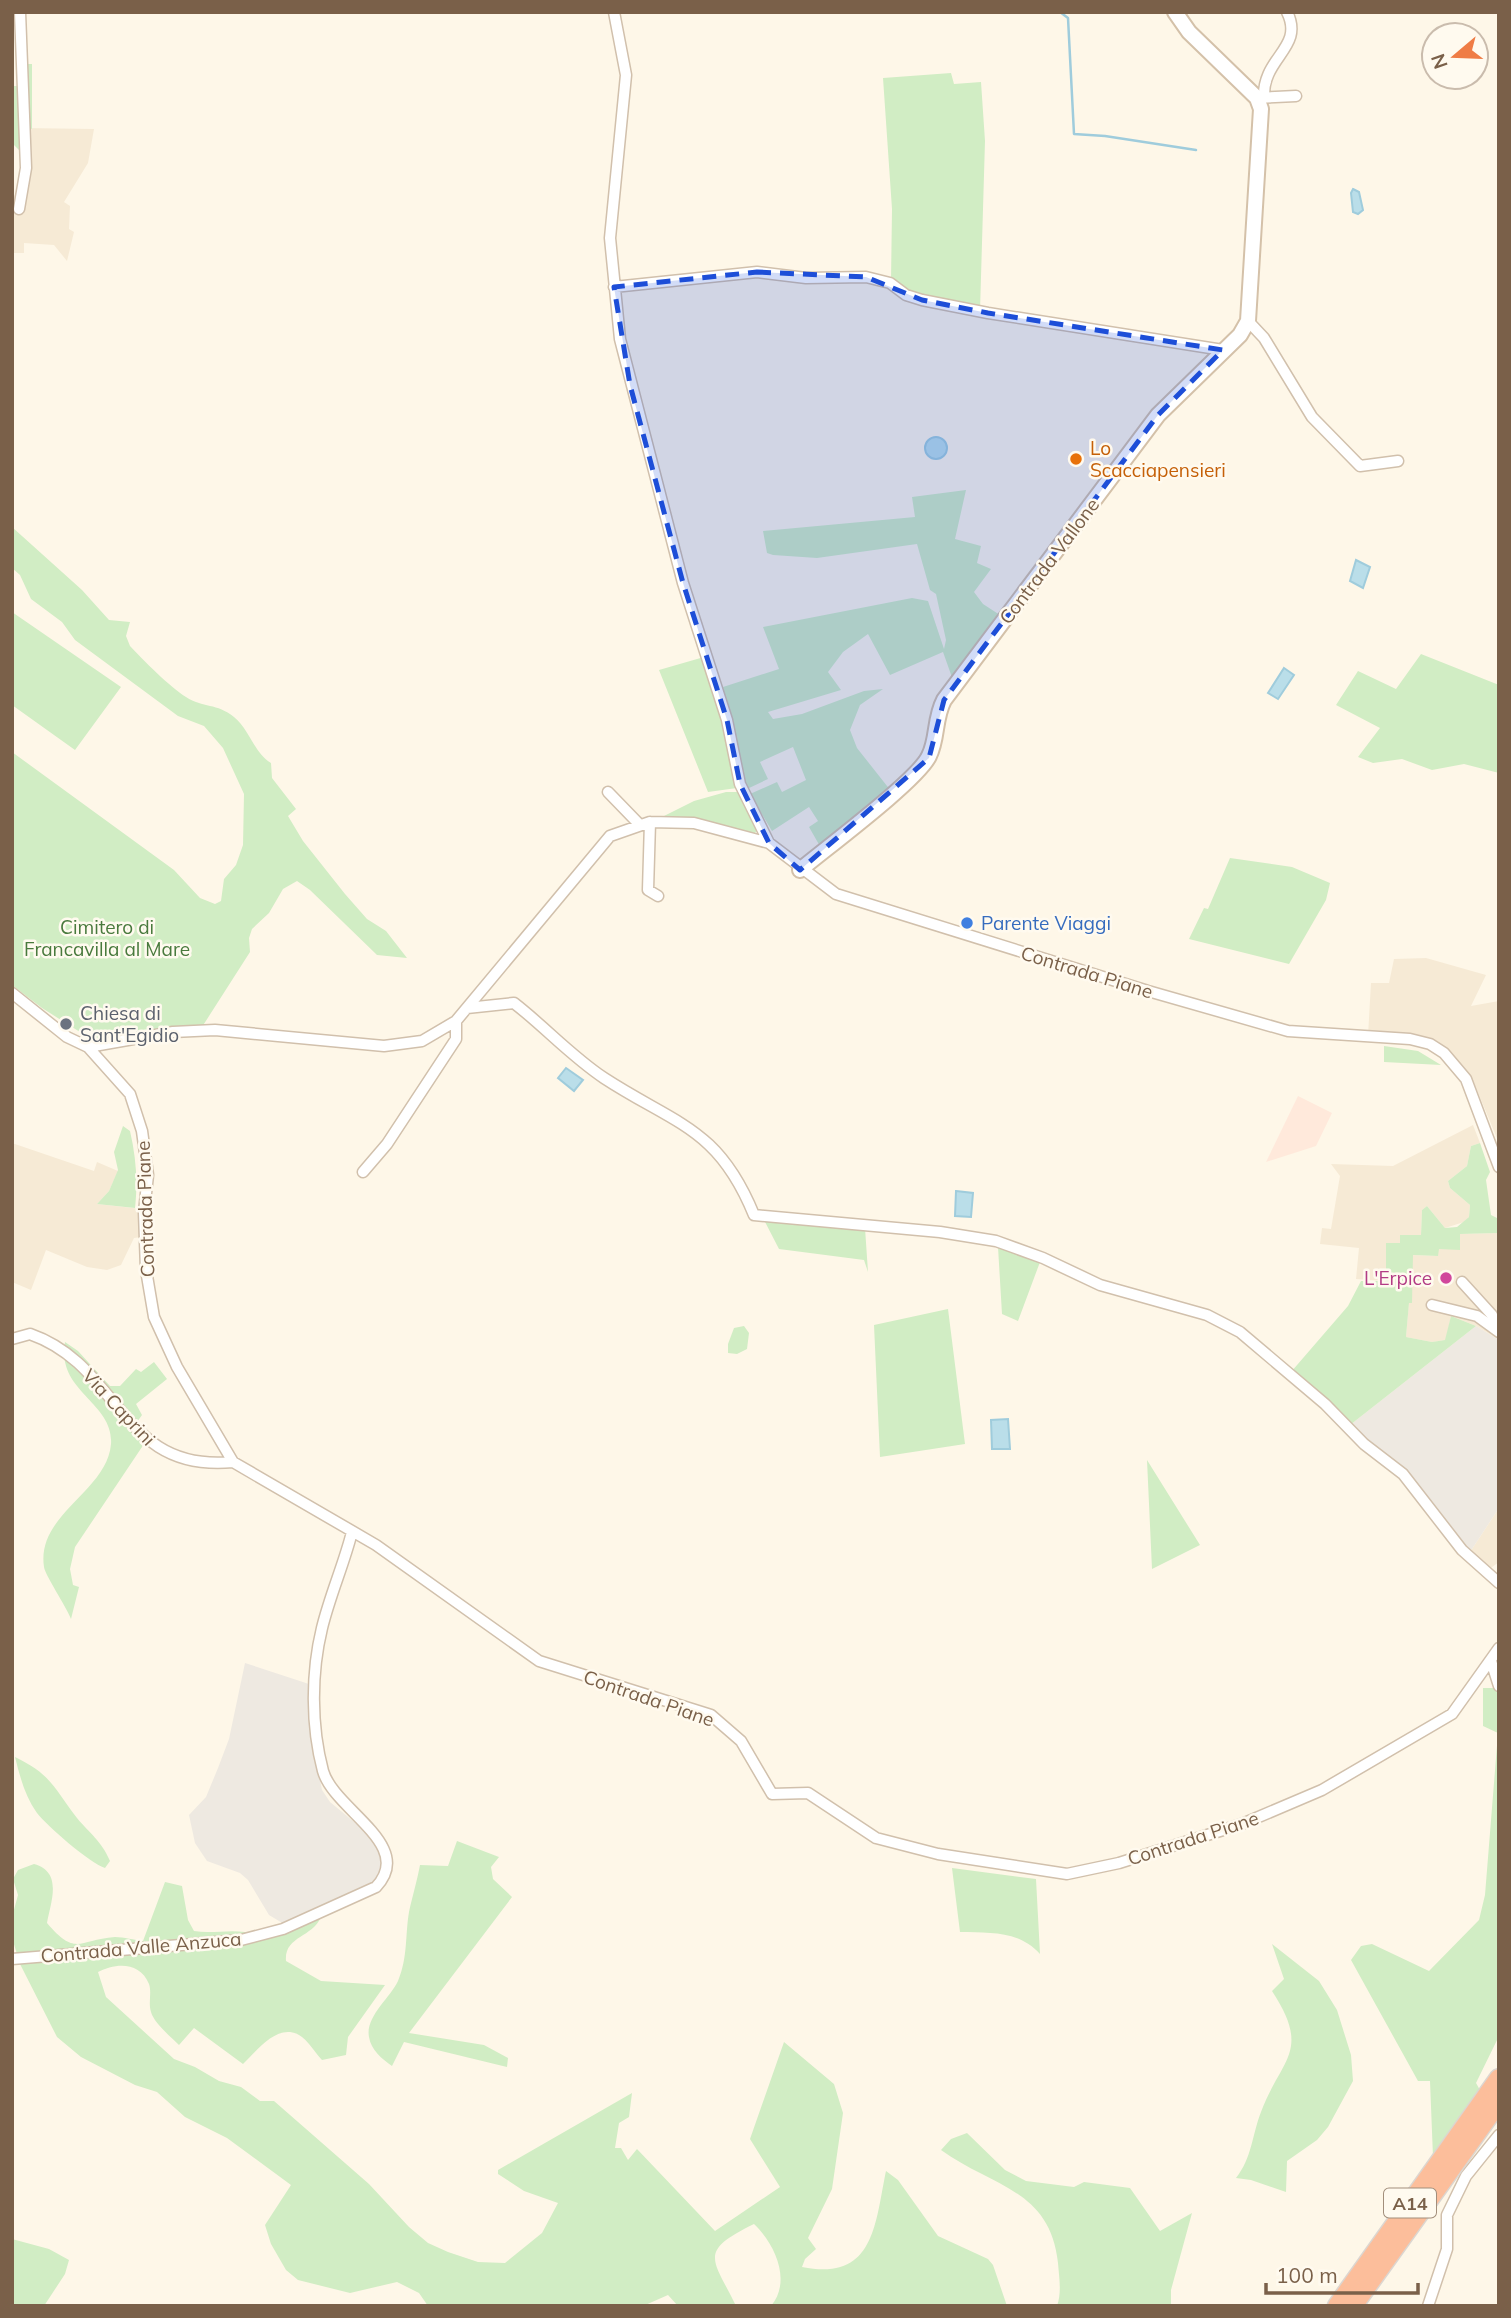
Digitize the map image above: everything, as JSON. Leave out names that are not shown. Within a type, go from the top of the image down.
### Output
[{"type":"highway","name":"A14","points":[[1353,2306],[1491,2105],[1499,2078]]},
{"type":"highway","name":"A14","points":[[1337,2306],[1491,2105]]},
{"type":"street","points":[[19,209],[26,168],[20,12]]},
{"type":"street","points":[[614,12],[626,75],[610,238],[614,287],[630,385],[649,455],[655,465],[683,583],[727,720],[740,784],[769,843]]},
{"type":"street","points":[[1175,12],[1189,32],[1260,98],[1296,96]]},
{"type":"street","points":[[1287,12],[1294,29],[1293,38],[1275,59],[1263,82],[1260,98],[1248,321],[1264,338],[1312,416],[1350,457],[1360,466],[1398,461]]},
{"type":"street","points":[[614,287],[757,272],[806,278],[866,277],[890,284],[906,295],[922,300],[1223,350]]},
{"type":"street","name":"Contrada Vallone","points":[[800,870],[902,785],[929,758],[935,716],[944,700],[1158,415],[1248,321]]},
{"type":"street","points":[[608,792],[639,824]]},
{"type":"street","points":[[650,822],[648,890],[658,896]]},
{"type":"street","name":"Contrada Piane","points":[[88,1047],[173,1032],[215,1030],[384,1046],[422,1041],[456,1021],[610,836],[650,822],[694,823],[769,843],[800,870],[836,894],[958,934],[1288,1031],[1410,1039],[1430,1044],[1444,1053],[1466,1079],[1499,1167]]},
{"type":"street","name":"Contrada Piane","points":[[12,993],[67,1037],[88,1047],[130,1094],[142,1130],[148,1175],[144,1212],[146,1270],[154,1318],[177,1367],[233,1462],[376,1545],[539,1661],[711,1715],[741,1741],[772,1794],[808,1793],[876,1838],[938,1854],[1032,1871],[1067,1874],[1119,1863],[1242,1824],[1322,1790],[1452,1714],[1499,1648]]},
{"type":"street","points":[[467,1008],[514,1003],[536,1020],[555,1041],[604,1079],[683,1122],[722,1156],[741,1184],[754,1215],[940,1232],[996,1241],[1043,1258],[1100,1285],[1208,1315],[1240,1332],[1325,1404],[1364,1444],[1403,1475],[1462,1550],[1499,1583]]},
{"type":"street","points":[[363,1172],[387,1144],[456,1039],[456,1021]]},
{"type":"street","points":[[1462,1282],[1492,1315],[1498,1331]]},
{"type":"street","points":[[1432,1305],[1477,1316],[1498,1331]]},
{"type":"street","name":"Via Caprini","points":[[12,1339],[30,1334],[66,1352],[94,1378],[152,1444],[169,1455],[210,1465],[233,1462]]},
{"type":"street","name":"Contrada Valle Anzuca","points":[[12,1959],[241,1940],[295,1924],[376,1887],[386,1876],[388,1861],[382,1843],[329,1787],[316,1735],[315,1688],[321,1630],[352,1532]]},
{"type":"street","points":[[1491,1661],[1499,1686]]},
{"type":"street","points":[[1428,2306],[1447,2249],[1447,2215],[1466,2176],[1499,2135]]},
{"type":"highlighted area","points":[[757,272],[866,277],[922,300],[1223,350],[1158,415],[944,700],[929,758],[800,870],[769,843],[740,784],[727,720],[683,583],[630,385],[614,287]]},
{"type":"shaded area","points":[[22,128],[94,129],[88,163],[64,202],[70,206],[69,229],[74,232],[67,261],[54,245],[24,243],[24,253],[12,253],[12,200],[21,183]]},
{"type":"shaded area","points":[[1426,958],[1486,975],[1471,1006],[1499,1001],[1499,1143],[1474,1083],[1443,1045],[1411,1036],[1368,1036],[1371,983],[1389,983],[1394,959]]},
{"type":"shaded area","points":[[1298,1096],[1332,1113],[1316,1146],[1266,1162]]},
{"type":"shaded area","points":[[1473,1125],[1480,1143],[1471,1146],[1467,1166],[1448,1181],[1450,1188],[1470,1205],[1469,1217],[1464,1222],[1445,1228],[1427,1206],[1422,1210],[1421,1235],[1400,1235],[1400,1243],[1386,1243],[1386,1281],[1356,1279],[1359,1248],[1320,1244],[1322,1228],[1331,1229],[1340,1176],[1331,1164],[1393,1166]]},
{"type":"shaded area","points":[[12,1143],[94,1171],[97,1162],[118,1171],[109,1191],[97,1204],[142,1209],[142,1237],[134,1238],[121,1265],[107,1270],[87,1267],[46,1250],[31,1290],[12,1282]]},
{"type":"shaded area","points":[[1499,1233],[1499,1340],[1476,1326],[1451,1316],[1446,1340],[1432,1342],[1406,1337],[1409,1302],[1412,1302],[1412,1255],[1438,1256],[1438,1249],[1460,1234]]},
{"type":"shaded area","points":[[1476,1326],[1499,1340],[1499,1508],[1470,1552],[1423,1493],[1350,1425]]},
{"type":"shaded area","points":[[1499,1508],[1499,1562],[1488,1570],[1470,1552]]},
{"type":"shaded area","points":[[245,1663],[312,1685],[312,1739],[322,1790],[330,1802],[359,1826],[379,1849],[385,1863],[381,1874],[372,1884],[284,1924],[269,1915],[248,1880],[240,1873],[207,1861],[195,1843],[189,1815],[206,1797],[229,1739]]},
{"type":"green space","points":[[26,64],[32,64],[32,129],[28,128]]},
{"type":"green space","points":[[951,73],[954,84],[981,82],[985,141],[980,311],[913,296],[891,281],[892,209],[883,78]]},
{"type":"green space","points":[[12,86],[22,86],[22,153],[12,143]]},
{"type":"green space","points":[[966,490],[955,539],[981,546],[977,563],[991,569],[974,592],[983,604],[1003,617],[954,683],[943,652],[890,675],[868,634],[843,652],[828,672],[841,690],[768,712],[773,719],[802,714],[864,691],[883,689],[860,705],[850,730],[857,748],[891,791],[821,848],[809,827],[818,821],[809,807],[772,831],[750,794],[777,782],[782,792],[806,780],[793,747],[760,762],[768,779],[747,789],[723,687],[779,669],[763,627],[912,598],[928,601],[944,649],[946,640],[936,594],[930,590],[917,544],[817,558],[773,555],[767,553],[763,531],[915,517],[912,497]]},
{"type":"green space","name":"Cimitero di Francavilla al Mare","points":[[12,527],[82,590],[109,620],[130,622],[126,636],[130,646],[172,687],[198,703],[228,713],[239,722],[260,753],[271,763],[272,778],[296,809],[288,816],[303,841],[367,919],[386,931],[407,958],[377,955],[310,890],[297,881],[283,889],[269,913],[252,929],[249,938],[250,952],[202,1027],[91,1039],[12,985],[12,752],[174,870],[200,898],[215,904],[221,901],[224,879],[236,865],[243,845],[244,794],[223,748],[204,726],[178,716],[75,640],[62,622],[31,599],[20,575],[12,568]]},
{"type":"green space","points":[[12,612],[121,687],[75,750],[12,705]]},
{"type":"green space","points":[[1421,654],[1499,685],[1499,773],[1464,764],[1432,770],[1402,759],[1373,763],[1358,757],[1380,728],[1336,705],[1358,671],[1396,689]]},
{"type":"green space","points":[[704,657],[722,711],[737,788],[708,792],[659,670]]},
{"type":"green space","points":[[726,792],[738,792],[760,827],[755,833],[660,818],[694,801]]},
{"type":"green space","points":[[1230,858],[1292,867],[1330,883],[1326,900],[1289,964],[1189,939],[1204,908],[1208,909]]},
{"type":"green space","points":[[1384,1046],[1418,1051],[1441,1065],[1384,1062]]},
{"type":"green space","points":[[123,1126],[130,1131],[134,1150],[135,1208],[97,1204],[109,1191],[118,1170],[114,1152]]},
{"type":"green space","points":[[1480,1143],[1490,1172],[1486,1180],[1491,1215],[1499,1219],[1499,1233],[1460,1234],[1460,1250],[1439,1249],[1438,1256],[1413,1255],[1412,1303],[1409,1303],[1406,1337],[1432,1342],[1445,1340],[1451,1316],[1476,1326],[1350,1425],[1291,1372],[1348,1306],[1361,1281],[1386,1281],[1386,1243],[1400,1243],[1400,1235],[1421,1235],[1422,1210],[1427,1206],[1445,1228],[1457,1227],[1469,1217],[1470,1205],[1450,1188],[1448,1181],[1467,1166],[1471,1146]]},
{"type":"green space","points":[[763,1218],[865,1228],[868,1272],[864,1260],[779,1249]]},
{"type":"green space","points":[[998,1247],[1040,1262],[1018,1321],[1002,1314]]},
{"type":"green space","points":[[948,1309],[965,1444],[880,1457],[874,1325]]},
{"type":"green space","points":[[744,1326],[749,1333],[747,1349],[737,1354],[728,1353],[728,1344],[734,1328]]},
{"type":"green space","points":[[65,1342],[78,1351],[110,1386],[120,1386],[136,1369],[141,1372],[154,1362],[167,1379],[136,1404],[142,1415],[137,1422],[146,1435],[142,1447],[75,1547],[70,1569],[73,1585],[79,1587],[71,1619],[45,1571],[44,1548],[61,1517],[98,1476],[107,1461],[111,1444],[110,1430],[104,1417],[69,1373],[65,1359]]},
{"type":"green space","points":[[1147,1460],[1200,1545],[1152,1569]]},
{"type":"green space","points":[[1483,1688],[1496,1688],[1499,1696],[1499,2036],[1476,2083],[1480,2090],[1433,2157],[1430,2081],[1418,2081],[1351,1960],[1361,1946],[1372,1944],[1429,1971],[1479,1920],[1485,1895],[1498,1733],[1483,1726]]},
{"type":"green space","points":[[15,1757],[37,1770],[51,1783],[103,1848],[110,1861],[105,1868],[70,1844],[37,1813],[26,1793]]},
{"type":"green space","points":[[457,1841],[499,1857],[491,1867],[493,1879],[512,1897],[409,2033],[484,2045],[508,2058],[507,2067],[404,2042],[392,2066],[372,2046],[369,2037],[371,2022],[401,1972],[409,1912],[420,1865],[448,1866]]},
{"type":"green space","points":[[34,1864],[43,1868],[52,1880],[47,1923],[72,1943],[115,1937],[143,1941],[165,1882],[182,1886],[188,1920],[194,1931],[247,1932],[263,1939],[321,1917],[317,1924],[289,1947],[286,1961],[321,1981],[385,1985],[348,2037],[346,2055],[322,2060],[302,2037],[291,2032],[275,2035],[243,2064],[194,2028],[179,2045],[153,2016],[150,2009],[149,1984],[140,1971],[119,1966],[98,1972],[106,1997],[174,2059],[219,2081],[241,2087],[260,2101],[274,2101],[369,2184],[409,2227],[428,2243],[478,2262],[505,2263],[542,2233],[558,2203],[524,2191],[498,2174],[498,2170],[632,2093],[629,2117],[619,2123],[615,2148],[621,2148],[628,2160],[637,2149],[715,2231],[780,2187],[750,2139],[784,2042],[834,2084],[843,2113],[832,2189],[808,2238],[816,2249],[805,2259],[802,2267],[826,2269],[844,2266],[858,2257],[874,2228],[886,2171],[898,2180],[938,2236],[988,2259],[993,2265],[1007,2306],[771,2306],[780,2285],[778,2263],[762,2232],[754,2224],[724,2242],[717,2250],[715,2258],[721,2277],[736,2306],[678,2306],[668,2295],[643,2306],[428,2306],[419,2293],[397,2282],[350,2293],[298,2280],[286,2270],[271,2244],[265,2225],[291,2185],[227,2138],[185,2117],[157,2092],[135,2085],[81,2057],[57,2037],[20,1964],[13,1941],[12,1917],[18,1895],[13,1879],[18,1870]]},
{"type":"green space","points":[[952,1868],[1036,1879],[1040,1954],[1022,1941],[1003,1934],[960,1932]]},
{"type":"green space","points":[[1272,1944],[1319,1981],[1337,2010],[1351,2055],[1353,2081],[1328,2127],[1317,2140],[1287,2161],[1286,2192],[1251,2180],[1236,2178],[1245,2162],[1261,2112],[1289,2054],[1291,2042],[1290,2028],[1284,2011],[1272,1991],[1284,1979]]},
{"type":"green space","points":[[967,2133],[1005,2170],[1026,2181],[1074,2187],[1084,2182],[1130,2188],[1160,2231],[1192,2213],[1171,2290],[1171,2306],[1057,2306],[1060,2290],[1058,2263],[1053,2238],[1044,2219],[1031,2204],[1016,2193],[941,2150],[951,2139]]},
{"type":"green space","points":[[12,2239],[49,2249],[69,2260],[65,2274],[44,2306],[12,2306]]},
{"type":"water","points":[[1353,189],[1359,192],[1363,210],[1358,214],[1353,212]]},
{"type":"water","points":[[936,437],[946,444],[947,448],[940,458],[936,459],[926,452],[925,448],[932,438]]},
{"type":"water","points":[[1356,560],[1370,567],[1363,588],[1350,581]]},
{"type":"water","points":[[1284,668],[1294,675],[1278,699],[1268,693]]},
{"type":"water","points":[[566,1068],[583,1080],[574,1091],[558,1078]]},
{"type":"water","points":[[956,1191],[973,1193],[971,1217],[955,1216]]},
{"type":"water","points":[[1008,1419],[1010,1449],[992,1449],[991,1420]]},
{"type":"waterway","points":[[1060,12],[1068,18],[1074,134],[1196,150]]},
{"type":"place","name":"Lo Scacciapensieri","points":[[1076,459]]},
{"type":"place","name":"Parente Viaggi","points":[[967,923]]},
{"type":"place","name":"Chiesa di Sant'Egidio","points":[[66,1024]]},
{"type":"place","name":"L'Erpice","points":[[1446,1278]]}]
